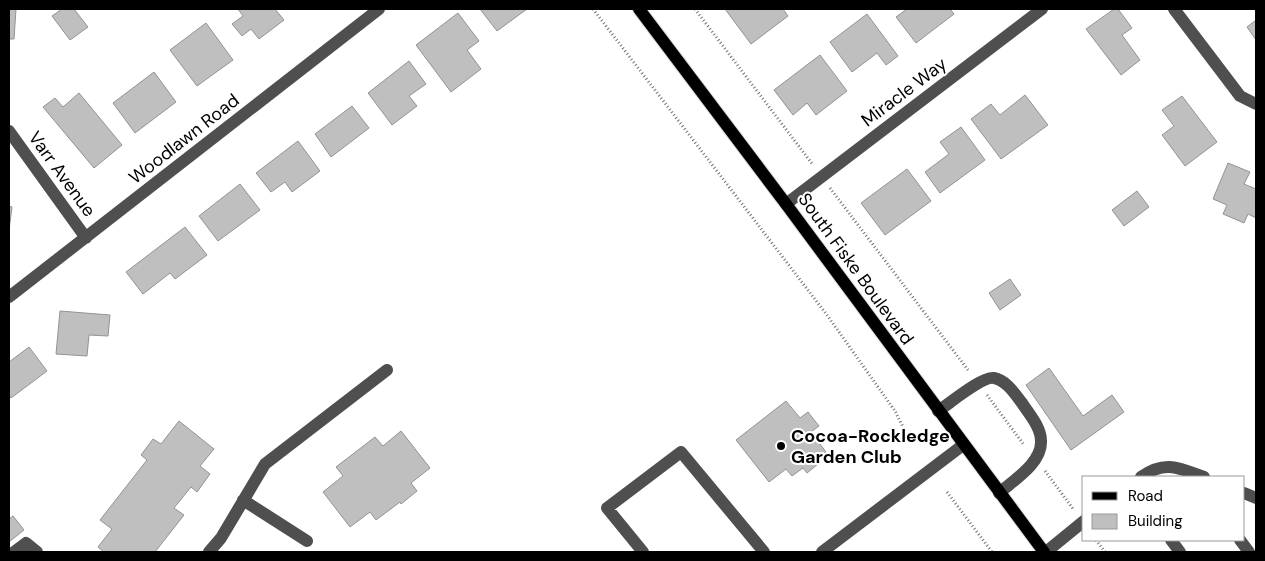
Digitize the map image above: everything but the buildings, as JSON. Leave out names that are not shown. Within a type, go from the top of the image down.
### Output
[{"type":"main road","name":"South Fiske Boulevard","points":[[639,9],[786,204],[999,493],[1045,552]]},
{"type":"street","name":"Woodlawn Road","points":[[9,297],[379,9]]},
{"type":"street","name":"Miracle Way","points":[[786,204],[1042,9]]},
{"type":"street","points":[[1174,9],[1240,96],[1256,104]]},
{"type":"street","name":"Varr Avenue","points":[[9,131],[86,238]]},
{"type":"street","points":[[209,552],[220,538],[264,464],[387,370]]},
{"type":"street","points":[[938,411],[984,379],[994,378],[1004,382],[1015,394],[1035,423],[1042,440],[1039,453],[1030,466],[999,493]]},
{"type":"street","points":[[822,552],[963,444]]},
{"type":"street","points":[[643,552],[607,508],[681,452],[764,552]]},
{"type":"street","points":[[1142,476],[1149,471],[1172,465],[1192,474]]},
{"type":"street","points":[[243,500],[307,541]]},
{"type":"street","points":[[1045,552],[1080,517]]},
{"type":"street","points":[[1172,541],[1180,552]]},
{"type":"street","points":[[1241,541],[1249,552]]},
{"type":"street","points":[[14,552],[26,543],[37,552]]},
{"type":"path","points":[[593,9],[827,315],[895,411],[909,439]]},
{"type":"path","points":[[695,9],[922,307]]},
{"type":"path","points":[[1041,466],[1080,517]]},
{"type":"path","points":[[947,492],[992,552]]},
{"type":"path","points":[[1097,541],[1105,552]]},
{"type":"place","name":"Cocoa-Rockledge Garden Club","points":[[781,446]]}]
